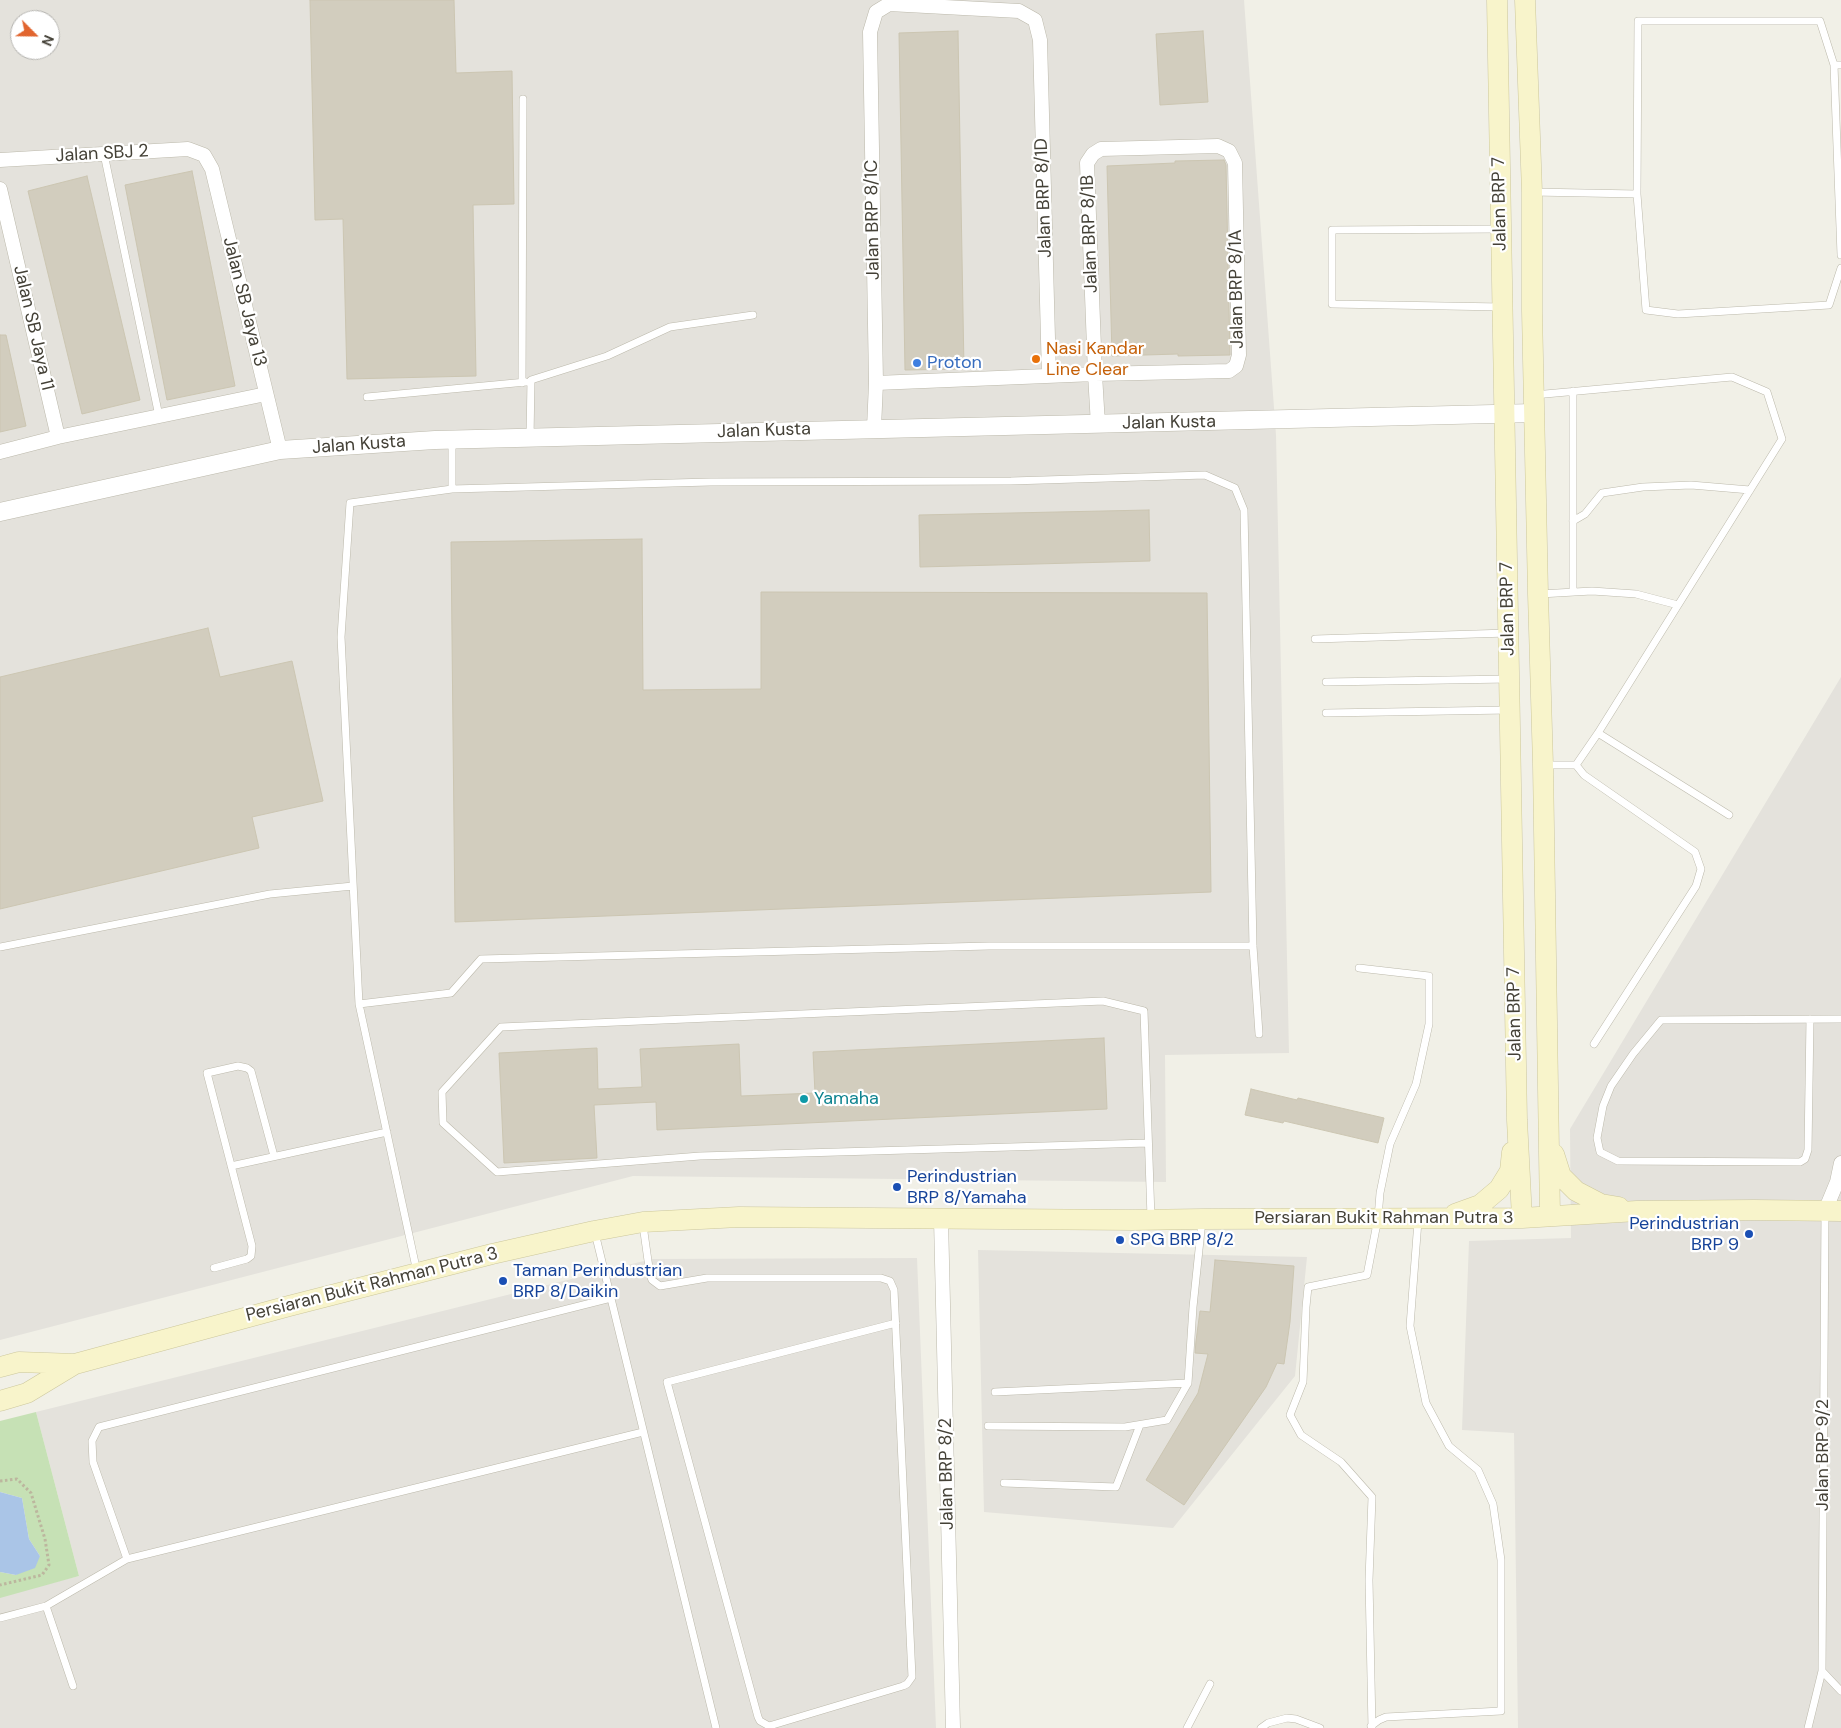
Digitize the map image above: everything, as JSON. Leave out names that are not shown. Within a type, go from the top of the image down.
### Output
[{"type":"main road","name":"Jalan BRP 7","points":[[1497,0],[1517,1120],[1522,1218]]},
{"type":"main road","name":"Jalan BRP 7","points":[[1525,0],[1532,192],[1534,404],[1543,764],[1550,1216]]},
{"type":"main road","points":[[1547,1110],[1555,1160],[1561,1176],[1576,1191],[1601,1204],[1637,1211]]},
{"type":"main road","points":[[1445,1218],[1480,1205],[1499,1189],[1510,1171],[1517,1120]]},
{"type":"main road","name":"Persiaran Bukit Rahman Putra 3","points":[[0,1401],[27,1393],[75,1364],[417,1273],[594,1231],[643,1222],[739,1216],[1152,1220],[1203,1218],[1522,1218],[1637,1211],[1833,1211]]},
{"type":"main road","name":"Persiaran Bukit Rahman Putra 3","points":[[0,1367],[19,1362],[75,1364]]},
{"type":"street","name":"Jalan BRP 8/1D","points":[[876,12],[889,4],[991,9],[1019,11],[1035,20],[1040,40],[1049,376]]},
{"type":"street","name":"Jalan BRP 8/1C","points":[[874,428],[876,383],[870,32],[876,12]]},
{"type":"street","name":"Jalan BRP 8/1B","points":[[1098,425],[1087,163],[1093,154],[1101,149],[1218,146],[1229,151]]},
{"type":"street","name":"Jalan SBJ 2","points":[[0,160],[188,149],[204,155]]},
{"type":"street","name":"Jalan BRP 8/1A","points":[[876,383],[1096,374],[1229,371],[1236,366],[1240,355],[1234,163],[1229,151]]},
{"type":"street","name":"Jalan SB Jaya 13","points":[[204,155],[212,169],[280,450]]},
{"type":"street","name":"Jalan SB Jaya 11","points":[[0,189],[58,437]]},
{"type":"street","points":[[0,452],[58,437],[266,394]]},
{"type":"street","name":"Jalan Kusta","points":[[0,512],[280,450],[452,439],[1504,415],[1534,404]]},
{"type":"street","points":[[1833,1211],[1841,1163]]},
{"type":"street","name":"Jalan BRP 8/2","points":[[941,1219],[954,1728]]},
{"type":"lane","points":[[1841,255],[1837,65],[1820,21],[1638,21],[1637,194],[1646,310],[1678,314],[1829,306],[1841,268]]},
{"type":"lane","points":[[522,99],[522,383]]},
{"type":"lane","points":[[104,154],[159,416]]},
{"type":"lane","points":[[1532,192],[1637,194]]},
{"type":"lane","points":[[1501,229],[1332,230],[1332,304],[1502,307]]},
{"type":"lane","points":[[367,397],[522,383],[606,356],[670,327],[754,315]]},
{"type":"lane","points":[[1534,404],[1573,392],[1732,377],[1768,392],[1782,439],[1576,765]]},
{"type":"lane","points":[[530,438],[531,380]]},
{"type":"lane","points":[[1573,392],[1573,592]]},
{"type":"lane","points":[[452,439],[452,489]]},
{"type":"lane","points":[[417,1273],[359,1004],[341,637],[350,503],[452,489],[710,482],[1011,481],[1205,475],[1235,488],[1244,510],[1253,946],[1259,1034]]},
{"type":"lane","points":[[1573,520],[1585,514],[1602,493],[1643,487],[1691,485],[1750,490]]},
{"type":"lane","points":[[1538,594],[1592,591],[1636,594],[1678,605]]},
{"type":"lane","points":[[1315,639],[1508,633]]},
{"type":"lane","points":[[1326,682],[1509,679]]},
{"type":"lane","points":[[1326,713],[1510,710]]},
{"type":"lane","points":[[1598,732],[1729,815]]},
{"type":"lane","points":[[1543,764],[1576,765]]},
{"type":"lane","points":[[1576,765],[1584,776],[1695,852],[1701,869],[1696,886],[1594,1044]]},
{"type":"lane","points":[[0,947],[270,894],[353,886]]},
{"type":"lane","points":[[359,1004],[451,992],[481,959],[989,946],[1253,946]]},
{"type":"lane","points":[[1360,968],[1429,976],[1429,1024],[1416,1084],[1390,1144],[1367,1275],[1308,1287],[1302,1382],[1290,1415],[1301,1435],[1341,1462],[1372,1497],[1369,1580],[1371,1727]]},
{"type":"lane","points":[[1148,1143],[700,1156],[497,1172],[443,1123],[442,1092],[501,1026],[1103,1001],[1144,1011],[1152,1220]]},
{"type":"lane","points":[[1810,1019],[1808,1150],[1805,1159],[1800,1162],[1618,1161],[1600,1152],[1597,1138],[1603,1106],[1611,1086],[1633,1054],[1661,1020],[1810,1019],[1841,1019]]},
{"type":"lane","points":[[214,1268],[242,1262],[251,1256],[252,1251],[206,1073],[238,1066],[248,1068],[251,1071],[274,1156]]},
{"type":"lane","points":[[231,1166],[387,1132]]},
{"type":"lane","name":"Jalan BRP 9/2","points":[[1808,1728],[1822,1671],[1833,1211]]},
{"type":"lane","points":[[988,1426],[1125,1427],[1167,1420],[1188,1383],[1193,1308],[1203,1218]]},
{"type":"lane","points":[[1371,1727],[1386,1717],[1501,1711],[1501,1560],[1493,1504],[1478,1470],[1449,1446],[1426,1403],[1410,1326],[1418,1218]]},
{"type":"lane","points":[[643,1222],[650,1275],[652,1280],[660,1286],[707,1278],[881,1278],[890,1282],[893,1286],[896,1323],[912,1677],[903,1686],[769,1726],[760,1721],[758,1717],[667,1382],[896,1323]]},
{"type":"lane","points":[[594,1231],[716,1728]]},
{"type":"lane","points":[[127,1559],[93,1462],[92,1441],[100,1428],[611,1298]]},
{"type":"lane","points":[[995,1392],[1188,1383]]},
{"type":"lane","points":[[1004,1483],[1116,1486],[1140,1424]]},
{"type":"lane","points":[[0,1618],[46,1606],[127,1559],[644,1432]]},
{"type":"lane","points":[[46,1606],[73,1686]]},
{"type":"lane","points":[[1822,1671],[1841,1691]]},
{"type":"lane","points":[[1187,1728],[1210,1684]]},
{"type":"lane","points":[[1260,1728],[1277,1719],[1286,1718],[1296,1719],[1320,1728]]},
{"type":"path","points":[[0,1481],[17,1479],[31,1493],[45,1539],[49,1566],[42,1575],[0,1585]]},
{"type":"shaded area","points":[[0,0],[1244,0],[1276,435],[1289,1053],[1165,1055],[1166,1182],[633,1176],[0,1340]]},
{"type":"shaded area","points":[[1841,677],[1841,1728],[1518,1728],[1514,1433],[1462,1430],[1469,1241],[1571,1238],[1570,1129]]},
{"type":"shaded area","points":[[978,1250],[1307,1257],[1295,1376],[1173,1528],[984,1512]]},
{"type":"shaded area","points":[[917,1258],[936,1728],[0,1728],[0,1596],[79,1576],[36,1412],[652,1259]]},
{"type":"green space","points":[[36,1412],[79,1576],[0,1598],[0,1572],[16,1575],[40,1556],[29,1539],[22,1498],[0,1492],[0,1421]]},
{"type":"water","points":[[0,1492],[22,1498],[29,1539],[40,1556],[35,1568],[16,1575],[0,1572]]},
{"type":"building","points":[[310,0],[454,0],[456,73],[512,71],[514,204],[473,205],[476,376],[347,379],[343,219],[315,220]]},
{"type":"building","points":[[958,31],[964,369],[905,370],[899,33]]},
{"type":"building","points":[[1203,31],[1208,102],[1160,105],[1156,34]]},
{"type":"building","points":[[1224,160],[1226,165],[1230,355],[1112,356],[1107,166],[1175,163],[1175,161]]},
{"type":"building","points":[[192,171],[235,386],[167,400],[125,185]]},
{"type":"building","points":[[87,176],[140,400],[82,414],[28,191]]},
{"type":"building","points":[[0,335],[6,335],[26,426],[0,432]]},
{"type":"building","points":[[1149,510],[1150,561],[920,567],[919,515]]},
{"type":"building","points":[[642,539],[643,690],[761,689],[761,592],[1207,593],[1211,892],[455,922],[451,542]]},
{"type":"building","points":[[208,628],[220,677],[292,661],[323,801],[252,817],[259,848],[0,909],[0,677]]},
{"type":"building","name":"Yamaha","points":[[1104,1038],[1107,1109],[657,1130],[656,1102],[594,1105],[597,1158],[504,1163],[499,1053],[597,1048],[598,1089],[642,1087],[640,1049],[739,1044],[741,1096],[815,1093],[813,1052]]},
{"type":"building","points":[[1251,1089],[1384,1118],[1378,1143],[1284,1121],[1283,1123],[1245,1115]]},
{"type":"building","points":[[1215,1260],[1294,1266],[1290,1322],[1284,1364],[1277,1363],[1266,1387],[1184,1505],[1146,1480],[1198,1393],[1208,1354],[1195,1353],[1196,1341],[1200,1311],[1210,1312]]},
{"type":"place","name":"Nasi Kandar Line Clear","points":[[1036,359]]},
{"type":"place","name":"Proton","points":[[917,363]]},
{"type":"place","name":"Yamaha","points":[[804,1099]]},
{"type":"place","name":"Perindustrian BRP 8/Yamaha","points":[[897,1187]]},
{"type":"place","name":"Perindustrian BRP 9","points":[[1749,1234]]},
{"type":"place","name":"SPG BRP 8/2","points":[[1120,1240]]},
{"type":"place","name":"Taman Perindustrian BRP 8/Daikin","points":[[503,1281]]}]
